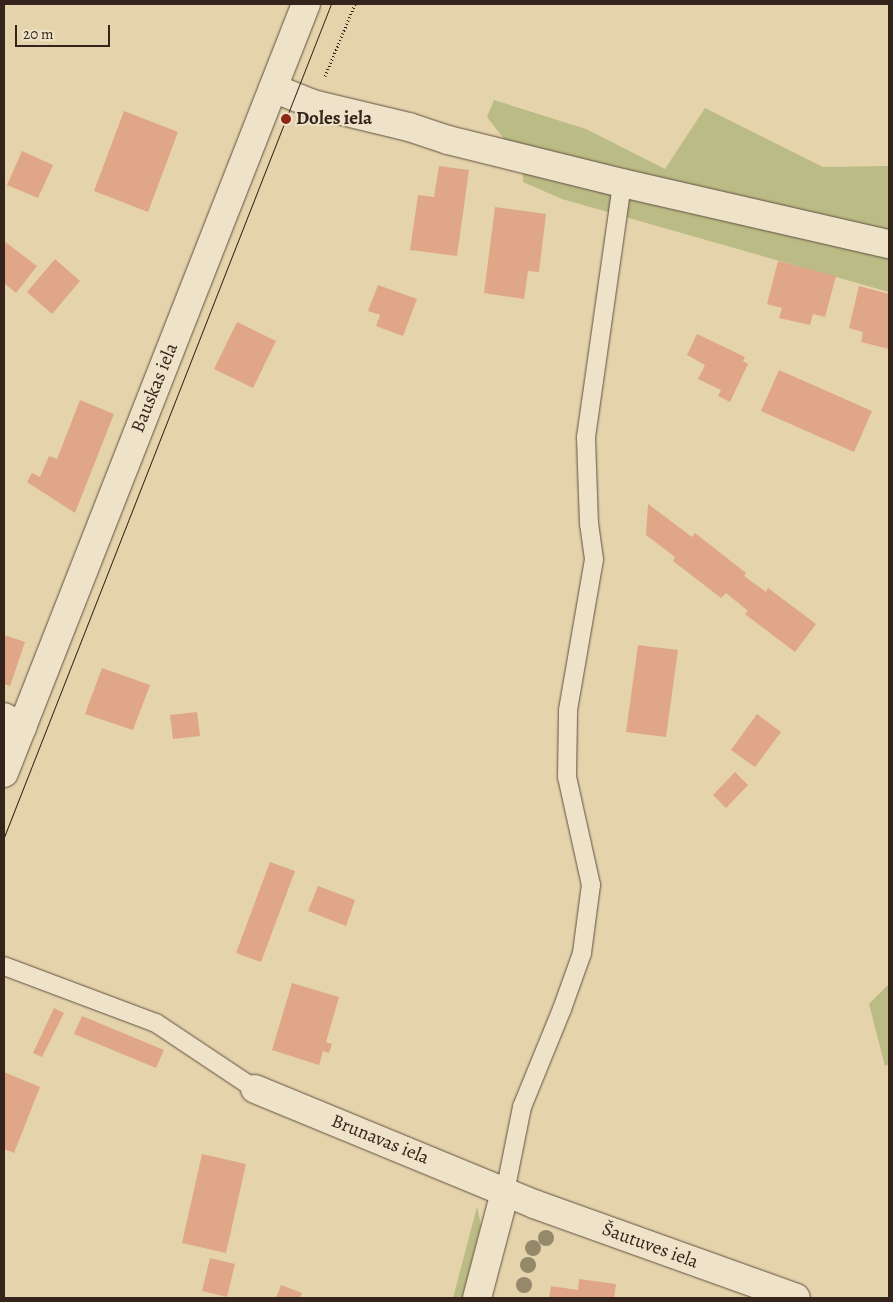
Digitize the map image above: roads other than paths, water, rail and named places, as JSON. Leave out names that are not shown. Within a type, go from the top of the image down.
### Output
[{"type":"street","name":"Bauskas iela","points":[[4,773],[13,722],[306,4]]},
{"type":"street","points":[[273,88],[313,104],[622,183],[889,244]]},
{"type":"street","name":"Brunavas iela","points":[[255,1088],[506,1192]]},
{"type":"street","points":[[477,1298],[506,1192]]},
{"type":"street","name":"Šautuves iela","points":[[506,1192],[796,1298]]},
{"type":"lane","points":[[506,1192],[522,1107],[562,1009],[582,953],[591,884],[567,777],[568,710],[594,559],[589,524],[586,437],[622,183]]},
{"type":"lane","points":[[4,966],[156,1023],[255,1088]]},
{"type":"tram line","points":[[4,837],[331,4]]},
{"type":"place","name":"Doles iela","points":[[286,119]]}]
